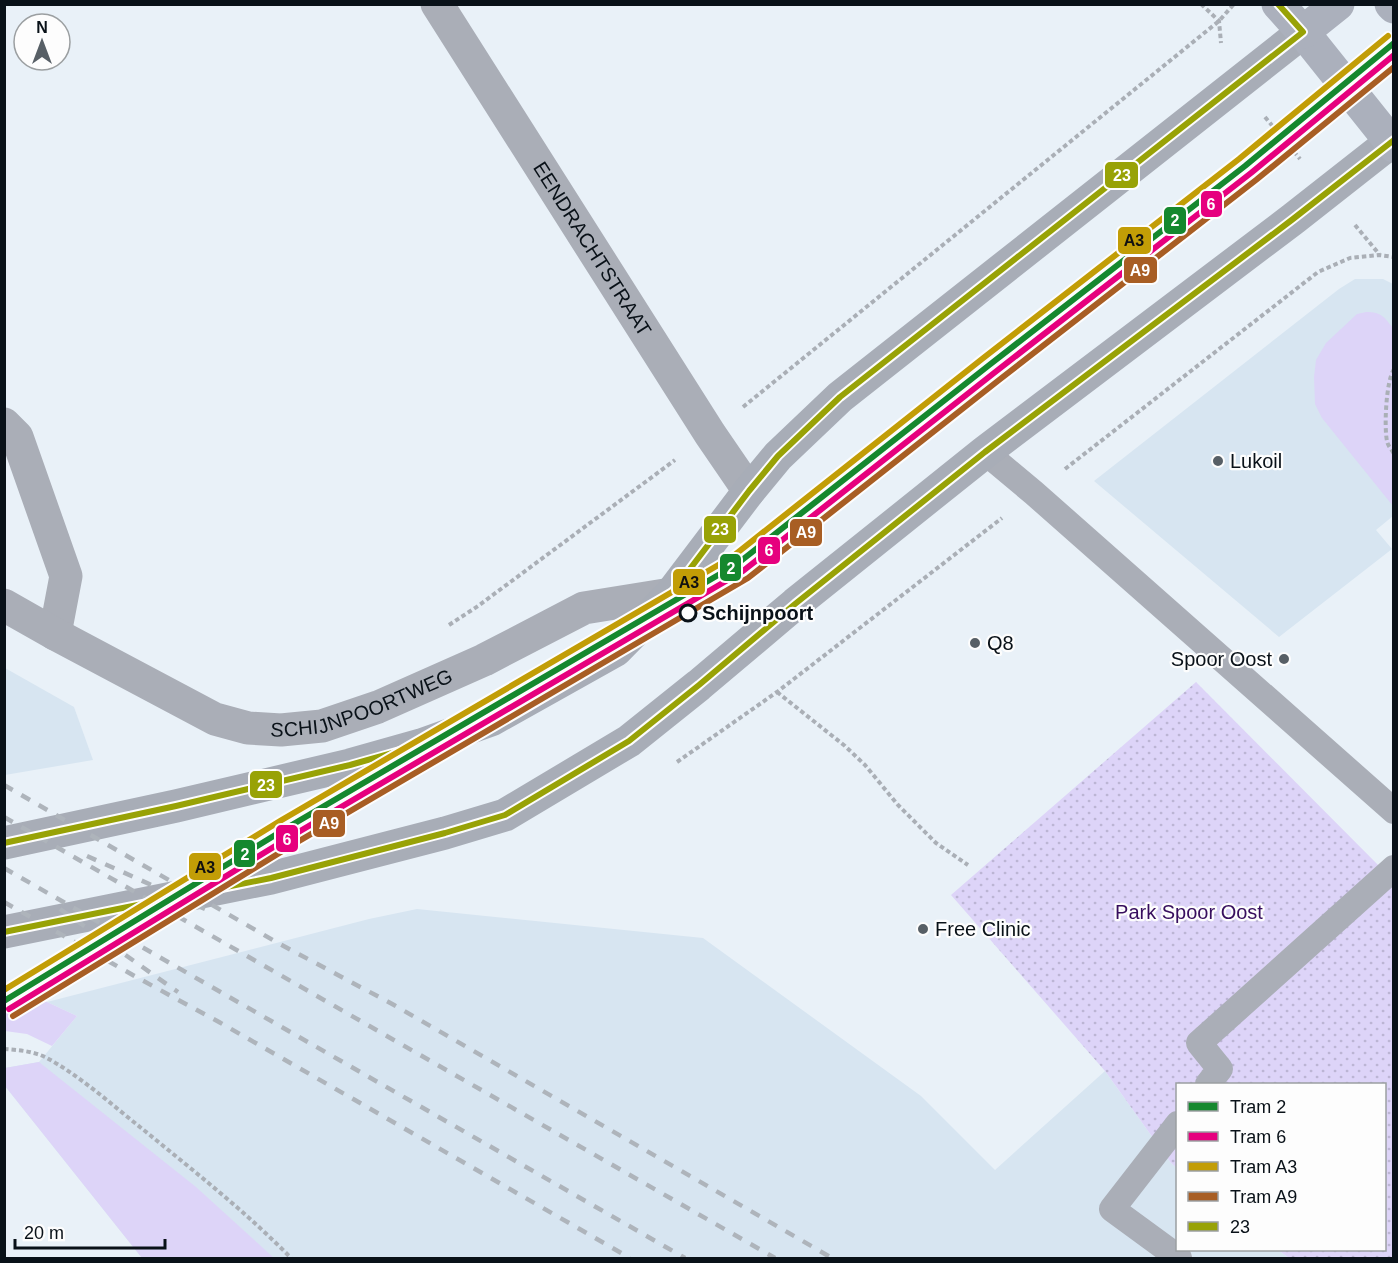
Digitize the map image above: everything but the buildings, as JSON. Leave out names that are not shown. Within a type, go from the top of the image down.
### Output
[{"type":"main road","points":[[1278,4],[1393,143]]},
{"type":"main road","points":[[1303,32],[1338,4]]},
{"type":"street","name":"EENDRACHTSTRAAT","points":[[437,4],[710,434],[749,490]]},
{"type":"street","points":[[4,843],[176,806],[350,765],[421,745],[491,720],[616,650],[671,594],[749,490],[778,456],[840,397],[1303,32]]},
{"type":"street","points":[[4,932],[271,878],[505,815],[629,741],[985,452],[1393,143]]},
{"type":"street","points":[[4,424],[17,437],[66,576],[55,634]]},
{"type":"street","name":"SCHIJNPOORTWEG","points":[[4,605],[215,719],[248,728],[281,730],[322,726],[378,707],[484,660],[584,608],[671,594]]},
{"type":"lane","points":[[985,452],[1394,811]]},
{"type":"lane","points":[[1209,1083],[1220,1069],[1199,1043],[1394,868]]},
{"type":"lane","points":[[1176,1127],[1112,1209],[1179,1258]]},
{"type":"path","points":[[1201,4],[1219,21],[1224,67],[1379,255],[1394,257]]},
{"type":"path","points":[[449,625],[710,434],[1219,21],[1234,4]]},
{"type":"path","points":[[1394,369],[1390,374],[1386,406],[1387,441],[1394,454]]},
{"type":"path","points":[[777,692],[846,747],[865,765],[898,806],[936,843],[968,865]]},
{"type":"path","points":[[4,1049],[22,1050],[43,1056],[71,1073],[204,1179],[291,1258]]},
{"type":"shaded area","points":[[1355,279],[1383,279],[1393,284],[1393,516],[1376,530],[1392,549],[1279,637],[1094,481],[1339,289]]},
{"type":"shaded area","points":[[5,668],[74,707],[93,760],[5,775]]},
{"type":"shaded area","points":[[417,909],[703,938],[921,1096],[995,1170],[1105,1071],[1176,1167],[1176,1251],[1279,1251],[1289,1258],[142,1258],[5,1086],[5,1068],[39,1062],[77,1016],[47,1002],[369,919]]},
{"type":"green space","points":[[1366,312],[1382,316],[1393,328],[1393,506],[1322,418],[1315,404],[1316,360],[1326,343],[1357,314]]},
{"type":"green space","name":"Park Spoor Oost","points":[[1196,682],[1393,880],[1393,1258],[1289,1258],[1279,1251],[1386,1251],[1386,1083],[1176,1083],[1176,1167],[1105,1071],[951,895]]},
{"type":"green space","points":[[33,993],[77,1016],[52,1046],[27,1034],[5,1031],[5,999]]},
{"type":"green space","points":[[39,1062],[196,1187],[274,1258],[142,1258],[5,1086],[5,1068]]},
{"type":"tram line","name":"A3","points":[[4,990],[280,821],[732,557],[1239,159],[1388,36]]},
{"type":"tram line","name":"2","points":[[4,1001],[285,829],[737,564],[1245,166],[1394,43]]},
{"type":"tram line","name":"6","points":[[9,1009],[290,837],[743,571],[1251,173],[1394,55]]},
{"type":"tram line","name":"A9","points":[[13,1016],[294,844],[748,578],[1256,180],[1394,67]]},
{"type":"tram line","points":[[940,390],[1032,351]]},
{"type":"railway","points":[[4,785],[278,943],[394,1005],[832,1258]]},
{"type":"railway","points":[[4,817],[775,1258]]},
{"type":"railway","points":[[87,856],[205,909]]},
{"type":"railway","points":[[4,868],[685,1258]]},
{"type":"railway","points":[[4,902],[219,1022],[630,1258]]},
{"type":"railway","points":[[60,909],[178,992]]},
{"type":"transit line","name":"23","points":[[4,843],[176,806],[350,765],[421,745],[491,720],[616,650],[671,594],[778,456],[840,397],[1303,32],[1278,4]]},
{"type":"transit line","name":"23","points":[[4,932],[271,878],[505,815],[629,741],[985,452],[1394,140]]},
{"type":"place","name":"Lukoil","points":[[1218,461]]},
{"type":"place","name":"Schijnpoort","points":[[688,613]]},
{"type":"place","name":"Q8","points":[[975,643]]},
{"type":"place","name":"Spoor Oost","points":[[1284,659]]},
{"type":"place","name":"Free Clinic","points":[[923,929]]}]
